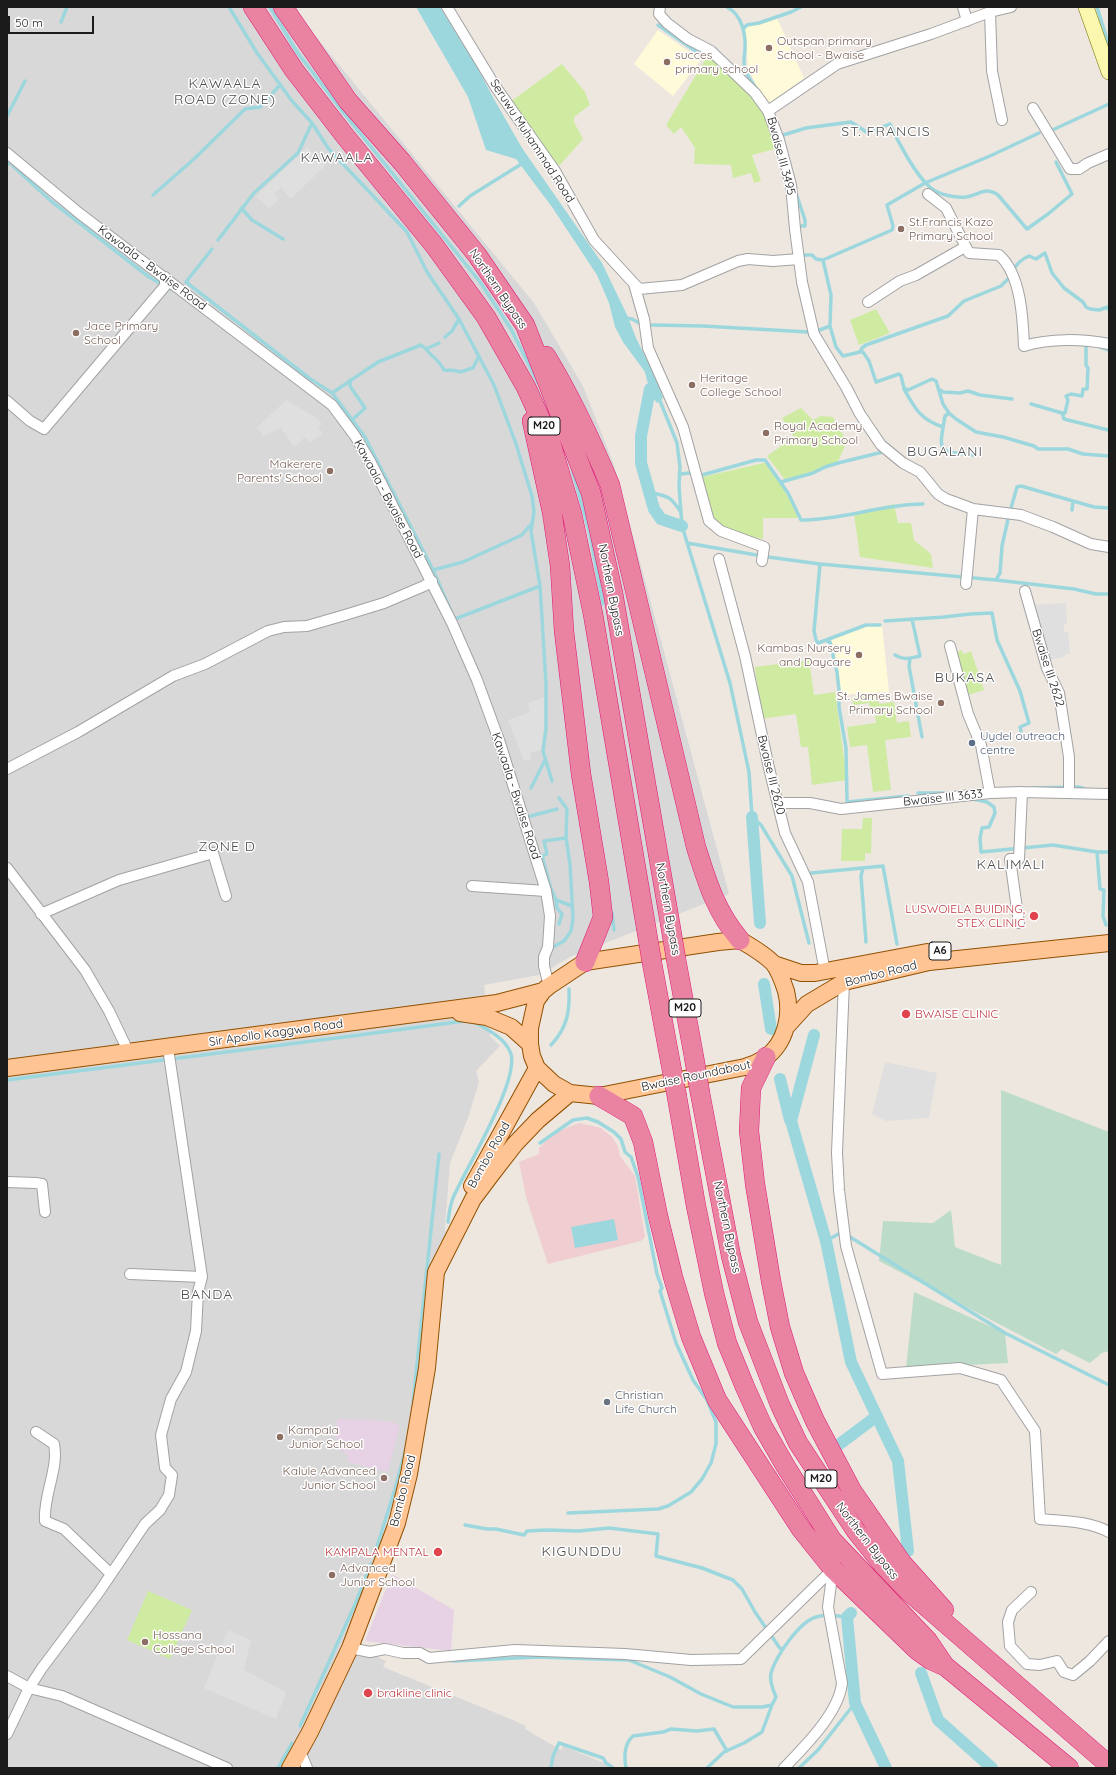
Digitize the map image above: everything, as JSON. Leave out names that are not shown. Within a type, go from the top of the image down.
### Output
[{"type":"highway","name":"Northern Bypass","points":[[253,7],[273,40],[299,76],[345,136],[390,189],[434,245],[486,317],[526,387],[550,440],[572,514],[594,622],[652,962],[696,1206],[714,1293],[728,1343],[745,1387],[764,1427],[806,1501],[832,1540],[928,1642],[945,1666],[1069,1768]]},
{"type":"highway","name":"Northern Bypass","points":[[283,7],[348,101],[402,162],[477,255],[525,325],[591,493],[613,593],[700,1093],[731,1256],[748,1322],[780,1405],[795,1437],[822,1482],[856,1531],[884,1566],[923,1605],[1109,1765]]},
{"type":"highway","points":[[525,325],[538,342],[560,378],[593,444],[610,485],[696,847],[708,886],[722,917],[740,940]]},
{"type":"highway","points":[[526,387],[534,433],[552,512],[558,550],[564,631],[581,774],[599,882],[603,917],[585,962]]},
{"type":"highway","points":[[766,1057],[751,1088],[749,1131],[755,1184],[771,1281],[780,1327],[794,1373],[815,1421],[852,1491],[902,1563],[951,1618],[970,1644]]},
{"type":"highway","points":[[599,1096],[633,1116],[643,1142],[658,1216],[673,1277],[691,1337],[717,1400],[801,1529],[833,1569],[917,1650],[931,1660],[945,1666]]},
{"type":"main road","points":[[1086,7],[1109,72]]},
{"type":"main road","name":"Bombo Road","points":[[774,964],[801,973],[824,972],[932,951],[1109,934]]},
{"type":"main road","points":[[537,1068],[530,1044],[532,1014],[536,1001],[546,989],[585,962],[740,940]]},
{"type":"main road","name":"Bwaise Roundabout","points":[[537,1068],[554,1084],[570,1093],[599,1096],[745,1068],[766,1057],[778,1044],[787,1026],[788,1006],[786,993],[783,981],[774,964],[758,950],[740,940]]},
{"type":"main road","name":"Bombo Road","points":[[787,1026],[807,1004],[844,982],[929,962],[1109,943]]},
{"type":"main road","name":"Sir Apollo Kaggwa Road","points":[[7,1068],[168,1048],[497,1003],[546,989]]},
{"type":"main road","points":[[438,1011],[487,1017],[511,1027],[530,1044]]},
{"type":"main road","name":"Bombo Road","points":[[449,1244],[458,1208],[537,1068]]},
{"type":"main road","name":"Bombo Road","points":[[290,1768],[310,1732],[350,1648],[397,1523],[406,1486],[427,1368],[436,1272],[473,1199],[515,1144],[538,1120],[570,1093]]},
{"type":"street","name":"Seruwu Muhammad Road","points":[[447,7],[495,86],[555,171],[594,240],[610,260],[633,281],[639,289],[682,285],[738,261],[748,259],[773,261],[799,258]]},
{"type":"street","name":"Bwaise III 3495","points":[[660,7],[659,14],[667,23],[688,39],[711,51],[755,93],[768,111],[779,140],[791,185],[802,282],[813,330],[860,414],[882,445],[903,463],[920,472],[938,494],[946,499],[973,509],[1021,515],[1091,544],[1109,546]]},
{"type":"street","points":[[963,7],[967,21]]},
{"type":"street","points":[[768,111],[837,64],[990,12],[1011,7]]},
{"type":"street","points":[[990,12],[992,71],[1002,120]]},
{"type":"street","points":[[1033,108],[1070,169],[1079,169],[1088,163],[1109,154]]},
{"type":"street","name":"Kawaala - Bwaise Road","points":[[7,153],[80,213],[332,405],[355,436],[370,461],[382,488],[432,581],[452,623],[486,706],[546,890],[550,916],[548,947],[544,957],[546,989]]},
{"type":"street","points":[[928,194],[946,208],[967,250]]},
{"type":"street","points":[[868,302],[900,281],[916,275],[967,250],[999,255],[1011,271],[1020,299],[1024,346],[1067,341],[1092,341],[1109,344]]},
{"type":"street","points":[[7,401],[30,421],[44,429],[165,286],[165,277]]},
{"type":"street","points":[[633,281],[644,319],[648,348],[683,427],[709,521],[721,531],[765,549],[762,561]]},
{"type":"street","points":[[966,584],[973,509]]},
{"type":"street","name":"Bwaise III 2620","points":[[719,558],[745,656],[769,768],[779,803],[785,833],[808,882],[824,972]]},
{"type":"street","points":[[7,769],[78,732],[173,676],[205,664],[268,631],[284,627],[307,626],[345,615],[384,603],[424,586],[432,581]]},
{"type":"street","name":"Bwaise III 2622","points":[[1025,591],[1047,668],[1059,693],[1069,757],[1069,793]]},
{"type":"street","points":[[950,646],[968,714],[981,746],[990,793]]},
{"type":"street","points":[[1019,923],[1010,860],[1019,858],[1022,792]]},
{"type":"street","name":"Bwaise III 3633","points":[[779,803],[810,803],[841,808],[990,793],[1022,792],[1109,794]]},
{"type":"street","points":[[41,914],[119,880],[213,853],[226,896]]},
{"type":"street","points":[[7,868],[85,970],[109,1011],[129,1053]]},
{"type":"street","points":[[472,886],[546,890]]},
{"type":"street","points":[[844,982],[837,1153],[839,1190],[846,1246],[882,1374],[960,1368],[1001,1380],[1035,1431],[1040,1519],[1084,1524],[1101,1528],[1109,1532]]},
{"type":"street","points":[[7,1734],[29,1688],[42,1668],[99,1592],[145,1524],[160,1510],[168,1495],[172,1475],[165,1468],[161,1435],[171,1399],[186,1372],[196,1331],[198,1292],[202,1277],[168,1048]]},
{"type":"street","points":[[7,1182],[42,1184],[45,1212]]},
{"type":"street","points":[[130,1274],[202,1277]]},
{"type":"street","points":[[36,1432],[54,1444],[56,1454],[45,1511],[45,1521],[64,1529],[111,1574]]},
{"type":"street","points":[[350,1648],[370,1652],[386,1649],[403,1653],[420,1653],[429,1658],[515,1650],[625,1654],[691,1660],[741,1659],[833,1569]]},
{"type":"street","points":[[784,1768],[816,1733],[841,1695],[842,1683],[828,1606],[833,1569]]},
{"type":"street","points":[[1031,1592],[1012,1610],[1008,1622],[1010,1646],[1027,1664],[1040,1665],[1057,1661],[1064,1672],[1073,1675],[1109,1641]]},
{"type":"street","points":[[7,1676],[29,1688],[62,1696],[226,1768]]},
{"type":"street","points":[[300,1752],[307,1768]]},
{"type":"shaded area","points":[[7,7],[296,7],[304,22],[534,303],[583,386],[614,465],[729,894],[570,957],[539,975],[484,985],[490,1036],[500,1046],[476,1071],[479,1082],[468,1118],[450,1163],[445,1226],[447,1245],[445,1273],[428,1410],[415,1482],[405,1521],[389,1567],[356,1650],[367,1652],[386,1661],[383,1667],[526,1726],[525,1729],[561,1750],[563,1746],[604,1763],[611,1768],[7,1768]]},
{"type":"shaded area","name":"Outspan primary School - Bwaise","points":[[777,18],[804,78],[769,103],[759,92],[748,67],[745,30],[747,26]]},
{"type":"shaded area","name":"succes primary school","points":[[658,30],[701,60],[673,96],[634,64]]},
{"type":"shaded area","points":[[307,147],[325,166],[291,199],[281,188],[274,194],[279,199],[269,209],[256,196]]},
{"type":"shaded area","points":[[286,400],[317,418],[322,424],[318,429],[323,434],[310,443],[305,437],[294,447],[281,428],[263,436],[257,427]]},
{"type":"shaded area","points":[[1066,603],[1067,624],[1064,624],[1064,632],[1068,632],[1070,654],[1065,654],[1065,657],[1047,660],[1033,605]]},
{"type":"shaded area","name":"Kambas Nursery and Daycare","points":[[882,625],[889,692],[840,695],[838,670],[830,641],[866,626]]},
{"type":"shaded area","points":[[545,697],[544,727],[541,750],[531,752],[531,759],[524,761],[508,720],[530,712],[528,703]]},
{"type":"shaded area","points":[[885,1062],[937,1073],[929,1118],[886,1121],[872,1114]]},
{"type":"shaded area","points":[[579,1123],[601,1128],[612,1137],[618,1146],[620,1156],[635,1176],[645,1237],[641,1241],[548,1264],[526,1197],[519,1162],[539,1154],[539,1148],[546,1141],[561,1130]]},
{"type":"shaded area","points":[[337,1420],[372,1420],[391,1422],[400,1425],[388,1472],[347,1462],[348,1456],[339,1448],[336,1435]]},
{"type":"shaded area","points":[[392,1574],[454,1610],[451,1651],[365,1641]]},
{"type":"shaded area","points":[[228,1630],[251,1640],[244,1670],[286,1692],[276,1719],[204,1688]]},
{"type":"green space","points":[[708,55],[753,94],[767,121],[775,144],[775,149],[752,155],[761,181],[754,183],[751,173],[733,178],[731,165],[694,164],[695,148],[681,127],[674,134],[666,125]]},
{"type":"green space","points":[[562,64],[585,92],[590,105],[574,117],[574,122],[583,139],[560,165],[552,163],[510,102]]},
{"type":"green space","points":[[876,309],[890,333],[859,345],[850,320]]},
{"type":"green space","points":[[801,408],[813,420],[821,416],[833,417],[847,442],[837,463],[786,481],[767,456],[794,437],[782,418]]},
{"type":"green space","points":[[768,462],[800,518],[763,518],[763,539],[722,531],[712,520],[702,477]]},
{"type":"green space","points":[[894,504],[898,523],[911,523],[914,540],[931,554],[933,568],[860,557],[854,514]]},
{"type":"green space","points":[[962,650],[963,654],[971,651],[984,690],[968,695],[957,652]]},
{"type":"green space","points":[[809,660],[814,695],[835,692],[847,780],[812,785],[808,747],[801,747],[796,714],[761,719],[755,667]]},
{"type":"green space","points":[[877,693],[879,704],[894,702],[897,723],[909,721],[911,737],[885,740],[891,790],[873,792],[867,745],[850,747],[847,727],[876,723],[874,707],[870,708],[869,703],[853,705],[852,697]]},
{"type":"green space","points":[[863,818],[872,818],[871,854],[865,853],[865,861],[841,861],[842,829],[862,829]]},
{"type":"green space","points":[[1001,1090],[1109,1132],[1109,1351],[1102,1353],[1090,1363],[1062,1349],[1056,1354],[879,1261],[883,1221],[933,1223],[951,1210],[955,1247],[1001,1265]]},
{"type":"green space","points":[[914,1292],[1005,1333],[1008,1363],[906,1368]]},
{"type":"green space","points":[[148,1591],[192,1610],[170,1659],[127,1640]]},
{"type":"water","points":[[416,7],[440,7],[476,65],[522,148],[602,263],[658,382],[663,398],[657,403],[653,399],[651,408],[643,402],[648,384],[645,372],[623,342],[615,327],[609,303],[597,275],[552,207],[516,159],[486,150],[468,97]]},
{"type":"water","points":[[614,1219],[618,1240],[575,1248],[571,1227]]},
{"type":"waterway","points":[[61,22],[67,7]]},
{"type":"waterway","points":[[229,7],[257,53],[292,101],[312,123],[328,148],[407,232],[427,272],[459,319],[494,385],[516,444],[532,496],[534,512],[531,531],[540,586],[546,683],[546,729],[543,751],[552,781]]},
{"type":"waterway","points":[[270,7],[297,52],[343,112],[480,282],[511,329],[538,383]]},
{"type":"waterway","points":[[727,7],[732,10],[740,20],[744,31],[744,67],[748,77],[756,88]]},
{"type":"waterway","points":[[743,29],[747,25],[759,23],[801,7]]},
{"type":"waterway","points":[[1097,7],[1109,46]]},
{"type":"waterway","points":[[658,25],[704,57]]},
{"type":"waterway","points":[[7,116],[25,81]]},
{"type":"waterway","points":[[153,195],[194,159],[245,109],[260,107],[280,85]]},
{"type":"waterway","points":[[1048,132],[1109,104]]},
{"type":"waterway","points":[[780,136],[806,128],[851,122],[868,133],[890,124],[919,175],[931,188],[948,196],[957,197],[971,196],[985,191],[993,192],[998,195],[1027,229],[1072,194],[1056,162]]},
{"type":"waterway","points":[[218,240],[254,193],[298,153],[312,123]]},
{"type":"waterway","points":[[823,260],[892,230],[893,226],[887,205],[925,183],[990,156],[1039,133]]},
{"type":"waterway","points":[[459,206],[470,196],[523,163]]},
{"type":"waterway","points":[[13,166],[51,201],[149,277],[170,289]]},
{"type":"waterway","points":[[796,193],[805,220],[805,226],[796,226]]},
{"type":"waterway","points":[[241,208],[252,220],[283,239]]},
{"type":"waterway","points":[[212,249],[186,282],[309,378],[332,393],[365,437],[433,570],[451,611]]},
{"type":"waterway","points":[[1013,271],[1014,268],[1026,257],[1029,256],[1036,259],[1045,253],[1052,273],[1064,288],[1090,309],[1099,310],[1108,307],[1109,310]]},
{"type":"waterway","points":[[801,255],[812,255],[816,259],[823,260],[831,295],[830,326],[817,331]]},
{"type":"waterway","points":[[830,326],[836,347],[843,356],[860,352],[866,345],[948,316],[964,301],[1001,286],[1009,278]]},
{"type":"waterway","points":[[625,318],[632,319],[639,323]]},
{"type":"waterway","points":[[445,337],[452,331],[459,319]]},
{"type":"waterway","points":[[652,325],[703,326],[808,332]]},
{"type":"waterway","points":[[332,393],[378,362],[421,345],[426,349],[439,343]]},
{"type":"waterway","points":[[1062,413],[1065,413],[1068,400],[1066,396],[1071,394],[1082,396],[1083,389],[1087,389],[1088,368],[1086,365],[1086,346],[1089,345]]},
{"type":"waterway","points":[[1097,346],[1109,350]]},
{"type":"waterway","points":[[426,349],[444,370],[454,370],[460,372],[473,368],[479,356]]},
{"type":"waterway","points":[[860,352],[863,352],[869,361],[876,382],[899,374],[901,376],[904,388],[908,390],[932,379],[936,381],[943,404],[949,413],[976,432],[1003,437],[1034,446],[1038,449],[1068,449],[1083,454],[1109,456]]},
{"type":"waterway","points":[[350,380],[350,386],[365,408],[352,420]]},
{"type":"waterway","points":[[650,389],[641,436],[641,463],[654,509],[661,519],[682,526]]},
{"type":"waterway","points":[[904,389],[919,413],[929,421],[943,427]]},
{"type":"waterway","points":[[940,390],[943,392],[960,393],[968,391],[980,395],[1012,399]]},
{"type":"waterway","points":[[658,396],[677,443],[680,467],[679,486],[682,526],[730,683],[749,772],[752,817],[761,825],[792,876],[809,943]]},
{"type":"waterway","points":[[1031,404],[1062,413],[1064,419],[1108,430]]},
{"type":"waterway","points":[[949,413],[945,416],[941,443],[943,448],[952,452],[973,455]]},
{"type":"waterway","points":[[781,482],[813,473],[838,463],[887,451]]},
{"type":"waterway","points":[[702,475],[756,460],[765,460],[788,493],[801,520],[832,518],[893,506],[923,504]]},
{"type":"waterway","points":[[573,472],[590,534],[603,604]]},
{"type":"waterway","points":[[679,474],[691,473]]},
{"type":"waterway","points":[[1011,508],[1017,487],[1021,486],[1073,501],[1072,510]]},
{"type":"waterway","points":[[649,492],[667,497],[680,511]]},
{"type":"waterway","points":[[1073,501],[1094,507],[1109,508]]},
{"type":"waterway","points":[[997,578],[1000,573],[1002,546],[1009,515]]},
{"type":"waterway","points":[[433,570],[463,562],[522,535],[532,523]]},
{"type":"waterway","points":[[687,543],[820,564],[996,580],[1074,589],[1096,594],[1109,594]]},
{"type":"waterway","points":[[820,564],[814,631],[818,643],[866,625],[880,625]]},
{"type":"waterway","points":[[454,617],[455,619],[540,586]]},
{"type":"waterway","points":[[885,621],[992,613],[997,640],[1020,691],[1029,723],[1020,727],[1021,731]]},
{"type":"waterway","points":[[895,655],[905,658],[920,656],[912,619]]},
{"type":"waterway","points":[[827,641],[830,642],[837,672],[839,707],[846,748],[847,802],[908,796]]},
{"type":"waterway","points":[[910,659],[909,666],[922,737]]},
{"type":"waterway","points":[[531,788],[545,760]]},
{"type":"waterway","points":[[1032,788],[1079,787],[1088,790]]},
{"type":"waterway","points":[[918,793],[944,793]]},
{"type":"waterway","points":[[553,947],[564,941],[571,931],[573,919],[570,864],[566,838],[567,809],[559,798]]},
{"type":"waterway","points":[[973,799],[987,802],[994,807],[995,813],[989,827],[982,828],[980,838],[981,852],[1053,845],[1097,852],[1109,852]]},
{"type":"waterway","points":[[527,817],[557,809]]},
{"type":"waterway","points":[[752,817],[760,923]]},
{"type":"waterway","points":[[566,838],[544,841],[547,854],[542,856],[550,886],[556,900],[572,906]]},
{"type":"waterway","points":[[1097,852],[1100,889],[1104,890],[1103,916],[1106,925]]},
{"type":"waterway","points":[[811,873],[883,866],[897,944]]},
{"type":"waterway","points":[[863,868],[861,876],[866,942]]},
{"type":"waterway","points":[[556,900],[557,908],[562,914],[559,924]]},
{"type":"waterway","points":[[612,913],[614,930]]},
{"type":"waterway","points":[[764,984],[771,1029]]},
{"type":"waterway","points":[[551,1045],[564,1026],[569,1005],[569,989]]},
{"type":"waterway","points":[[7,1080],[464,1021]]},
{"type":"waterway","points":[[448,1222],[453,1198],[490,1126],[507,1084],[511,1067],[511,1054],[505,1043],[500,1038],[472,1021]]},
{"type":"waterway","points":[[814,1035],[791,1121],[826,1241],[851,1362],[898,1461],[908,1551]]},
{"type":"waterway","points":[[780,1079],[790,1120]]},
{"type":"waterway","points":[[540,1143],[573,1120],[587,1118],[598,1122],[614,1132],[621,1139],[625,1152],[631,1157],[638,1177],[657,1274],[662,1288],[660,1291],[676,1343],[693,1380],[707,1400],[716,1422],[716,1444],[711,1463],[702,1479],[691,1492],[668,1506],[658,1509],[568,1513]]},
{"type":"waterway","points":[[413,1402],[439,1154]]},
{"type":"waterway","points":[[826,1241],[842,1232],[1005,1333],[1109,1385]]},
{"type":"waterway","points":[[837,1446],[877,1416]]},
{"type":"waterway","points":[[374,1556],[405,1452]]},
{"type":"waterway","points":[[465,1525],[496,1529],[524,1535],[527,1531],[579,1531],[609,1528],[658,1534],[656,1556],[702,1568],[733,1580],[742,1589],[755,1612],[782,1650]]},
{"type":"waterway","points":[[300,1726],[356,1602],[371,1564]]},
{"type":"waterway","points":[[851,1613],[847,1617],[855,1703],[886,1768]]},
{"type":"waterway","points":[[448,1659],[453,1661],[537,1657],[629,1660],[670,1677],[701,1694],[733,1707],[762,1707],[772,1705],[776,1697],[771,1682],[771,1673],[783,1649],[802,1625],[809,1620],[820,1616],[828,1615],[847,1617]]},
{"type":"waterway","points":[[921,1673],[938,1720],[992,1768]]},
{"type":"waterway","points":[[799,1768],[818,1750],[855,1703]]},
{"type":"waterway","points":[[707,1768],[724,1752],[744,1743],[762,1732],[772,1705]]},
{"type":"waterway","points":[[626,1768],[625,1751],[630,1739],[633,1736],[663,1732],[671,1729],[697,1731],[714,1729],[727,1751]]},
{"type":"waterway","points":[[278,1768],[292,1743]]},
{"type":"waterway","points":[[551,1768],[553,1756],[559,1743],[603,1758],[606,1763],[613,1768]]},
{"type":"place","name":"Outspan primary School - Bwaise","points":[[769,48]]},
{"type":"place","name":"succes primary school","points":[[667,62]]},
{"type":"place","name":"St.Francis Kazo Primary School","points":[[901,229]]},
{"type":"place","name":"Jace Primary School","points":[[76,333]]},
{"type":"place","name":"Heritage College School","points":[[692,385]]},
{"type":"place","name":"Royal Academy Primary School","points":[[766,433]]},
{"type":"place","name":"Makerere Parents' School","points":[[330,471]]},
{"type":"place","name":"Kambas Nursery and Daycare","points":[[859,655]]},
{"type":"place","name":"St. James Bwaise Primary School","points":[[941,703]]},
{"type":"place","name":"Uydel outreach centre","points":[[972,743]]},
{"type":"place","name":"LUSWOIELA BUIDING, STEX CLINIC","points":[[1034,916]]},
{"type":"place","name":"BWAISE CLINIC","points":[[906,1014]]},
{"type":"place","name":"Christian Life Church","points":[[607,1402]]},
{"type":"place","name":"Kampala Junior School","points":[[280,1437]]},
{"type":"place","name":"Kalule Advanced Junior School","points":[[384,1478]]},
{"type":"place","name":"KAMPALA MENTAL","points":[[438,1552]]},
{"type":"place","name":"Advanced Junior School","points":[[332,1575]]},
{"type":"place","name":"Hossana College School","points":[[145,1642]]},
{"type":"place","name":"brakline clinic","points":[[368,1693]]},
{"type":"district","name":"KAWAALA ROAD (ZONE)","points":[[225,92]]},
{"type":"district","name":"ST. FRANCIS","points":[[886,132]]},
{"type":"district","name":"KAWAALA","points":[[337,158]]},
{"type":"district","name":"BUGALANI","points":[[945,452]]},
{"type":"district","name":"BUKASA","points":[[965,678]]},
{"type":"district","name":"ZONE D","points":[[227,847]]},
{"type":"district","name":"KALIMALI","points":[[1011,865]]},
{"type":"district","name":"BANDA","points":[[207,1295]]},
{"type":"district","name":"KIGUNDDU","points":[[582,1552]]}]
